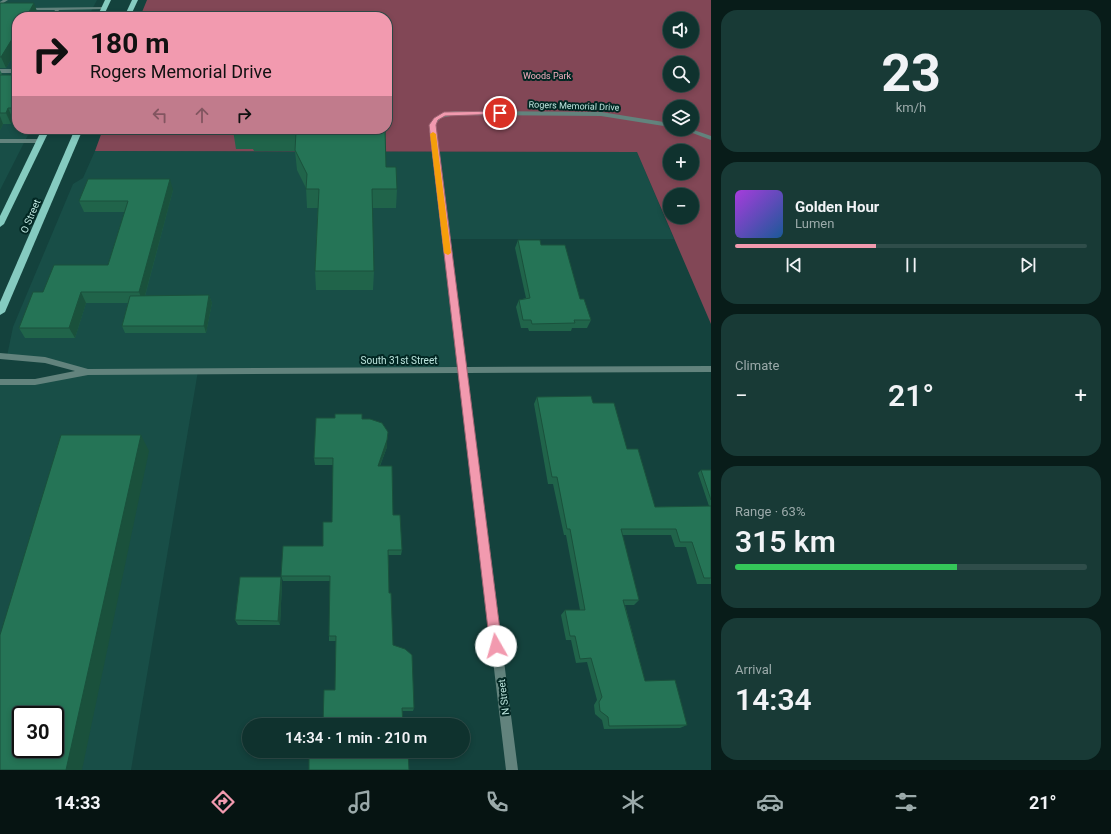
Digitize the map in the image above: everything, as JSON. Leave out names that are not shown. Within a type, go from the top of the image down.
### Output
[{"type":"main road","points":[[102,12],[108,0]]},
{"type":"main road","points":[[129,12],[135,0]]},
{"type":"main road","points":[[0,224],[44,134]]},
{"type":"main road","name":"O Street","points":[[0,312],[77,134]]},
{"type":"street","points":[[0,4],[6,0]]},
{"type":"street","points":[[22,9],[58,9],[75,6],[104,8]]},
{"type":"street","points":[[0,70],[12,71]]},
{"type":"street","name":"Rogers Memorial Drive","points":[[432,125],[436,119],[444,114],[455,113],[601,114],[632,117],[663,124]]},
{"type":"street","name":"N Street","points":[[432,125],[512,770]]},
{"type":"street","points":[[699,134],[711,138]]},
{"type":"street","points":[[0,141],[40,141]]},
{"type":"street","name":"South 31st Street","points":[[0,356],[45,360],[88,372]]},
{"type":"street","name":"South 31st Street","points":[[0,382],[35,382],[88,372],[711,370]]},
{"type":"shaded area","points":[[0,0],[97,0],[91,12],[12,12],[12,134],[28,134],[0,190]]},
{"type":"shaded area","points":[[95,151],[637,152],[663,213],[663,224],[668,224],[674,239],[446,239],[462,369],[198,371],[131,770],[0,770],[0,382],[35,382],[87,372],[45,360],[7,356],[13,327],[73,184],[83,178]]},
{"type":"green space","name":"Woods Park","points":[[147,0],[711,0],[711,324],[668,224],[699,224],[699,188],[663,188],[663,212],[637,152],[95,151],[101,134],[392,134],[392,12],[142,12]]},
{"type":"building","points":[[0,3],[34,3],[29,12],[12,12],[12,39],[0,57]]},
{"type":"building","points":[[0,75],[12,75],[12,108],[8,108],[6,113],[0,113]]},
{"type":"building","points":[[296,134],[385,134],[386,167],[396,167],[397,189],[372,189],[374,271],[315,271],[319,189],[306,189],[307,174],[295,150]]},
{"type":"building","points":[[88,179],[170,179],[139,292],[81,292],[69,328],[19,328],[33,292],[43,292],[54,265],[108,265],[128,201],[79,201]]},
{"type":"building","points":[[518,240],[540,240],[541,245],[565,245],[580,299],[584,299],[591,320],[574,320],[575,323],[532,324],[531,320],[523,320],[519,300],[530,298]]},
{"type":"building","points":[[209,295],[204,326],[122,326],[130,296]]},
{"type":"building","points":[[591,396],[593,403],[614,403],[627,449],[638,449],[655,507],[711,506],[711,578],[704,578],[692,542],[680,542],[676,529],[621,529],[639,600],[623,600],[645,681],[675,680],[687,725],[609,726],[608,717],[600,711],[599,702],[602,697],[591,658],[580,659],[575,636],[570,636],[565,610],[585,610],[570,529],[567,529],[557,477],[552,477],[537,397]]},
{"type":"building","points":[[335,414],[362,414],[362,419],[370,419],[382,423],[388,432],[387,440],[378,466],[392,466],[393,515],[400,515],[402,550],[388,550],[389,593],[391,593],[393,645],[405,649],[412,655],[414,708],[402,708],[403,718],[323,718],[324,690],[335,690],[336,636],[329,636],[330,576],[281,576],[283,546],[323,546],[323,522],[332,522],[333,458],[314,458],[316,418],[335,418]]},
{"type":"building","points":[[61,435],[141,435],[66,770],[0,770],[0,635]]},
{"type":"building","points":[[701,470],[711,470],[711,500]]},
{"type":"building","points":[[240,577],[281,577],[278,621],[235,620]]},
{"type":"building","points":[[309,758],[408,758],[409,770],[309,770]]},
{"type":"slow traffic","points":[[433,134],[448,253]]},
{"type":"route","points":[[496,646],[432,125],[436,119],[444,114],[500,113]]}]
